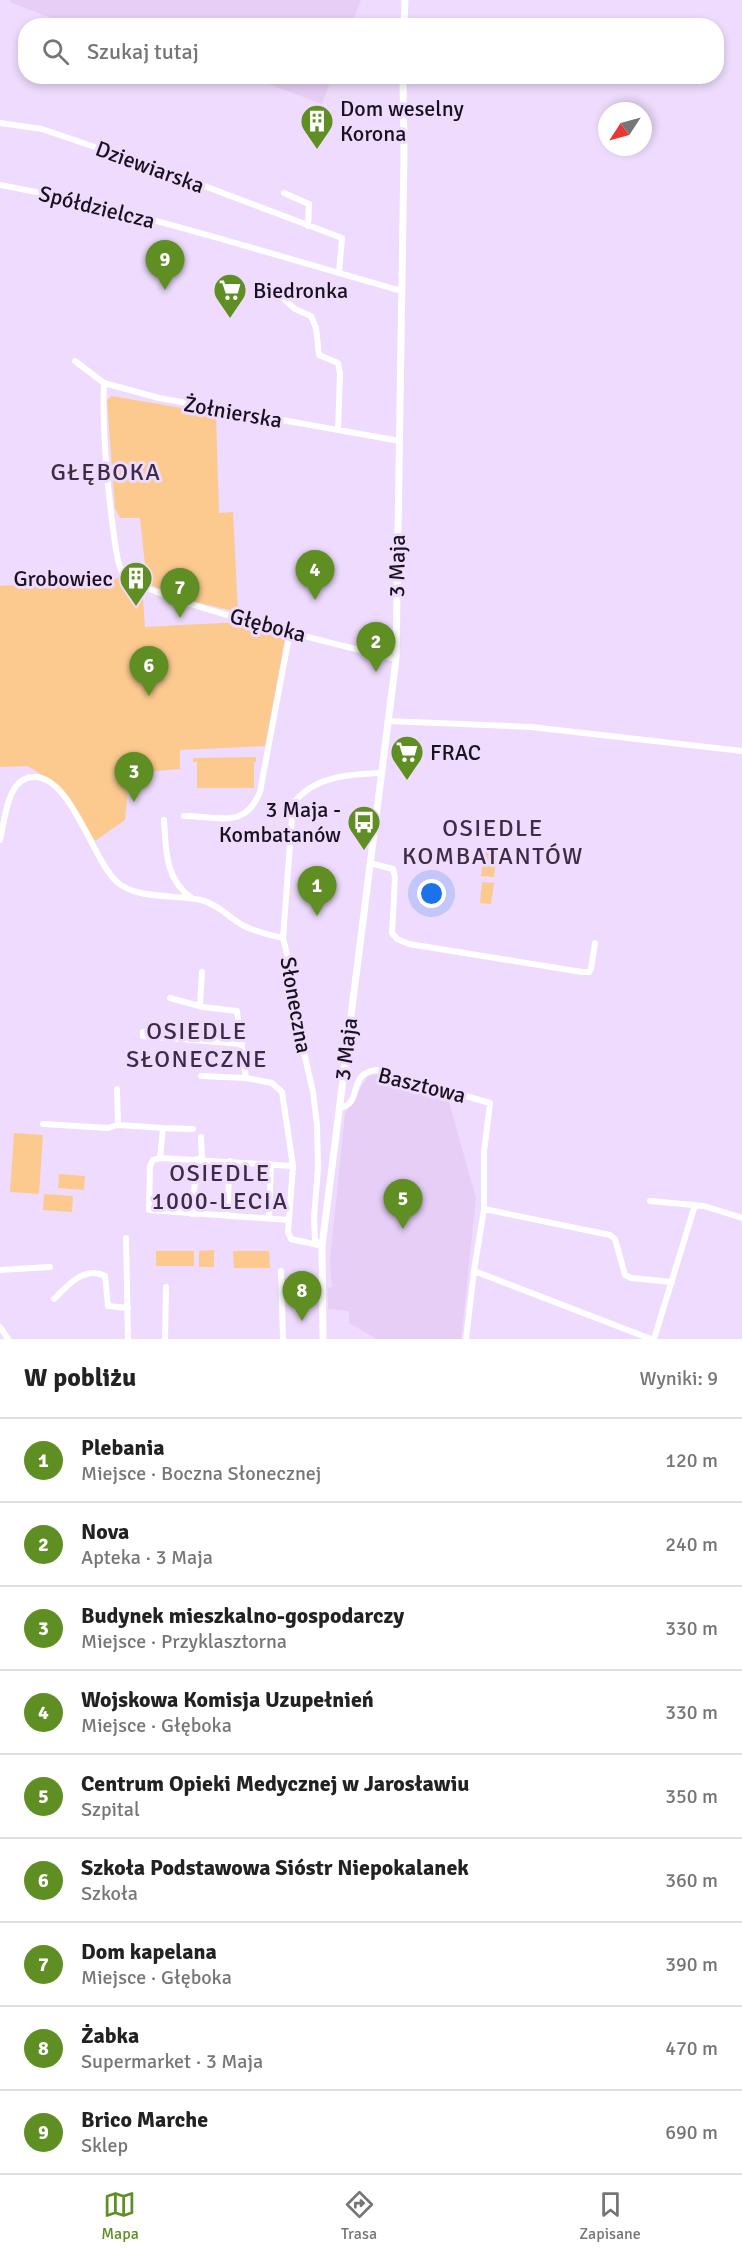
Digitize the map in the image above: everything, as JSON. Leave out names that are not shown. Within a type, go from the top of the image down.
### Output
[{"type":"street","points":[[404,18],[405,0]]},
{"type":"street","name":"3 Maja","points":[[323,1339],[322,1246],[396,659],[403,84]]},
{"type":"street","name":"Dziewiarska","points":[[0,123],[42,129],[162,170],[342,238],[339,273]]},
{"type":"street","name":"Spółdzielcza","points":[[0,184],[36,191],[230,242],[402,291]]},
{"type":"street","points":[[284,193],[309,204],[308,226]]},
{"type":"street","points":[[276,292],[295,309],[310,316],[316,328],[319,356],[338,363],[340,374],[338,430]]},
{"type":"street","name":"Żołnierska","points":[[75,361],[104,383],[159,398],[400,441]]},
{"type":"street","name":"Głęboka","points":[[104,383],[103,405],[112,513],[119,566],[124,576],[157,592],[270,628],[290,631],[396,659]]},
{"type":"street","points":[[184,816],[225,819],[249,812],[255,805],[260,792],[290,631]]},
{"type":"street","points":[[388,721],[531,728],[742,751]]},
{"type":"street","points":[[283,938],[293,804],[299,795],[315,784],[353,774],[382,774]]},
{"type":"street","name":"Słoneczna","points":[[0,840],[12,793],[25,779],[40,777],[61,791],[117,881],[134,890],[208,902],[252,930],[283,938],[294,985],[297,1022],[313,1092],[318,1168],[314,1218],[315,1240],[322,1246]]},
{"type":"street","points":[[164,820],[166,847],[173,878],[178,888],[193,898]]},
{"type":"street","points":[[370,864],[393,869],[395,876],[392,933],[397,939],[409,944],[589,972],[594,962],[595,943]]},
{"type":"street","points":[[200,1006],[202,972]]},
{"type":"street","points":[[170,998],[200,1006],[237,1011],[246,1078]]},
{"type":"street","points":[[143,1032],[143,1036],[242,1044]]},
{"type":"street","name":"Basztowa","points":[[339,1108],[352,1102],[360,1077],[368,1071],[376,1070],[490,1102],[484,1152],[484,1209]]},
{"type":"street","points":[[201,1076],[246,1078],[272,1083],[282,1092],[293,1166],[288,1232],[291,1239],[322,1246]]},
{"type":"street","points":[[117,1089],[118,1125]]},
{"type":"street","points":[[43,1124],[108,1128],[118,1125],[193,1129]]},
{"type":"street","points":[[160,1158],[163,1128]]},
{"type":"street","points":[[192,1214],[201,1137]]},
{"type":"street","points":[[289,1220],[149,1210],[150,1166],[153,1160],[160,1158],[293,1166]]},
{"type":"street","points":[[227,1216],[230,1161]]},
{"type":"street","points":[[269,1218],[272,1164]]},
{"type":"street","points":[[650,1200],[695,1205],[742,1218]]},
{"type":"street","points":[[474,1271],[652,1339],[695,1205]]},
{"type":"street","points":[[466,1339],[484,1209],[610,1234],[615,1239],[625,1275],[630,1278],[672,1282]]},
{"type":"street","points":[[126,1238],[128,1339]]},
{"type":"street","points":[[0,1270],[50,1266]]},
{"type":"street","points":[[281,1271],[283,1339]]},
{"type":"street","points":[[54,1299],[77,1277],[100,1273],[107,1281],[108,1306],[128,1308]]},
{"type":"street","points":[[165,1339],[166,1287]]},
{"type":"street","points":[[0,1327],[8,1339]]},
{"type":"shaded area","points":[[10,0],[361,0],[354,18],[51,18],[10,2]]},
{"type":"shaded area","points":[[269,84],[329,84],[322,104]]},
{"type":"shaded area","points":[[112,396],[216,414],[219,513],[233,512],[238,612],[195,602],[147,584],[140,518],[120,518],[115,508],[107,400]]},
{"type":"shaded area","points":[[122,578],[142,586],[145,627],[240,622],[286,634],[265,746],[180,750],[180,769],[143,772],[144,778],[129,778],[125,820],[95,841],[64,792],[56,784],[28,766],[0,767],[0,586]]},
{"type":"shaded area","points":[[256,757],[254,788],[197,788],[197,762],[193,762],[193,758]]},
{"type":"shaded area","points":[[484,848],[497,850],[494,877],[481,876]]},
{"type":"shaded area","points":[[482,882],[494,883],[491,904],[480,903]]},
{"type":"shaded area","points":[[381,1074],[447,1095],[476,1198],[461,1339],[377,1339],[349,1323],[349,1311],[328,1309],[328,1288],[332,1287],[330,1261],[345,1114],[368,1076]]},
{"type":"shaded area","points":[[14,1133],[43,1135],[39,1194],[10,1192]]},
{"type":"shaded area","points":[[59,1174],[85,1176],[84,1190],[58,1188]]},
{"type":"shaded area","points":[[44,1194],[73,1196],[72,1212],[43,1210]]},
{"type":"shaded area","points":[[214,1250],[214,1267],[199,1267],[199,1251]]},
{"type":"shaded area","points":[[156,1251],[194,1251],[194,1266],[156,1266]]},
{"type":"shaded area","points":[[233,1251],[269,1251],[270,1268],[234,1268]]},
{"type":"place","name":"Dom weselny Korona","points":[[317,150]]},
{"type":"place","name":"Brico Marche","points":[[165,290]]},
{"type":"place","name":"Biedronka","points":[[230,319]]},
{"type":"place","name":"Wojskowa Komisja Uzupełnień","points":[[315,600]]},
{"type":"place","name":"Grobowiec","points":[[136,607]]},
{"type":"place","name":"Dom kapelana","points":[[180,618]]},
{"type":"place","name":"Nova","points":[[376,672]]},
{"type":"place","name":"Szkoła Podstawowa Sióstr Niepokalanek","points":[[149,696]]},
{"type":"place","name":"FRAC","points":[[407,781]]},
{"type":"place","name":"Budynek mieszkalno-gospodarczy","points":[[134,802]]},
{"type":"place","name":"3 Maja - Kombatanów","points":[[364,851]]},
{"type":"place","name":"Plebania","points":[[317,916]]},
{"type":"place","name":"Centrum Opieki Medycznej w Jarosławiu","points":[[403,1229]]},
{"type":"place","name":"Żabka","points":[[302,1321]]},
{"type":"district","name":"GŁĘBOKA","points":[[106,472]]},
{"type":"district","name":"OSIEDLE KOMBATANTÓW","points":[[493,842]]},
{"type":"district","name":"OSIEDLE SŁONECZNE","points":[[197,1045]]},
{"type":"district","name":"OSIEDLE 1000-LECIA","points":[[220,1187]]}]
